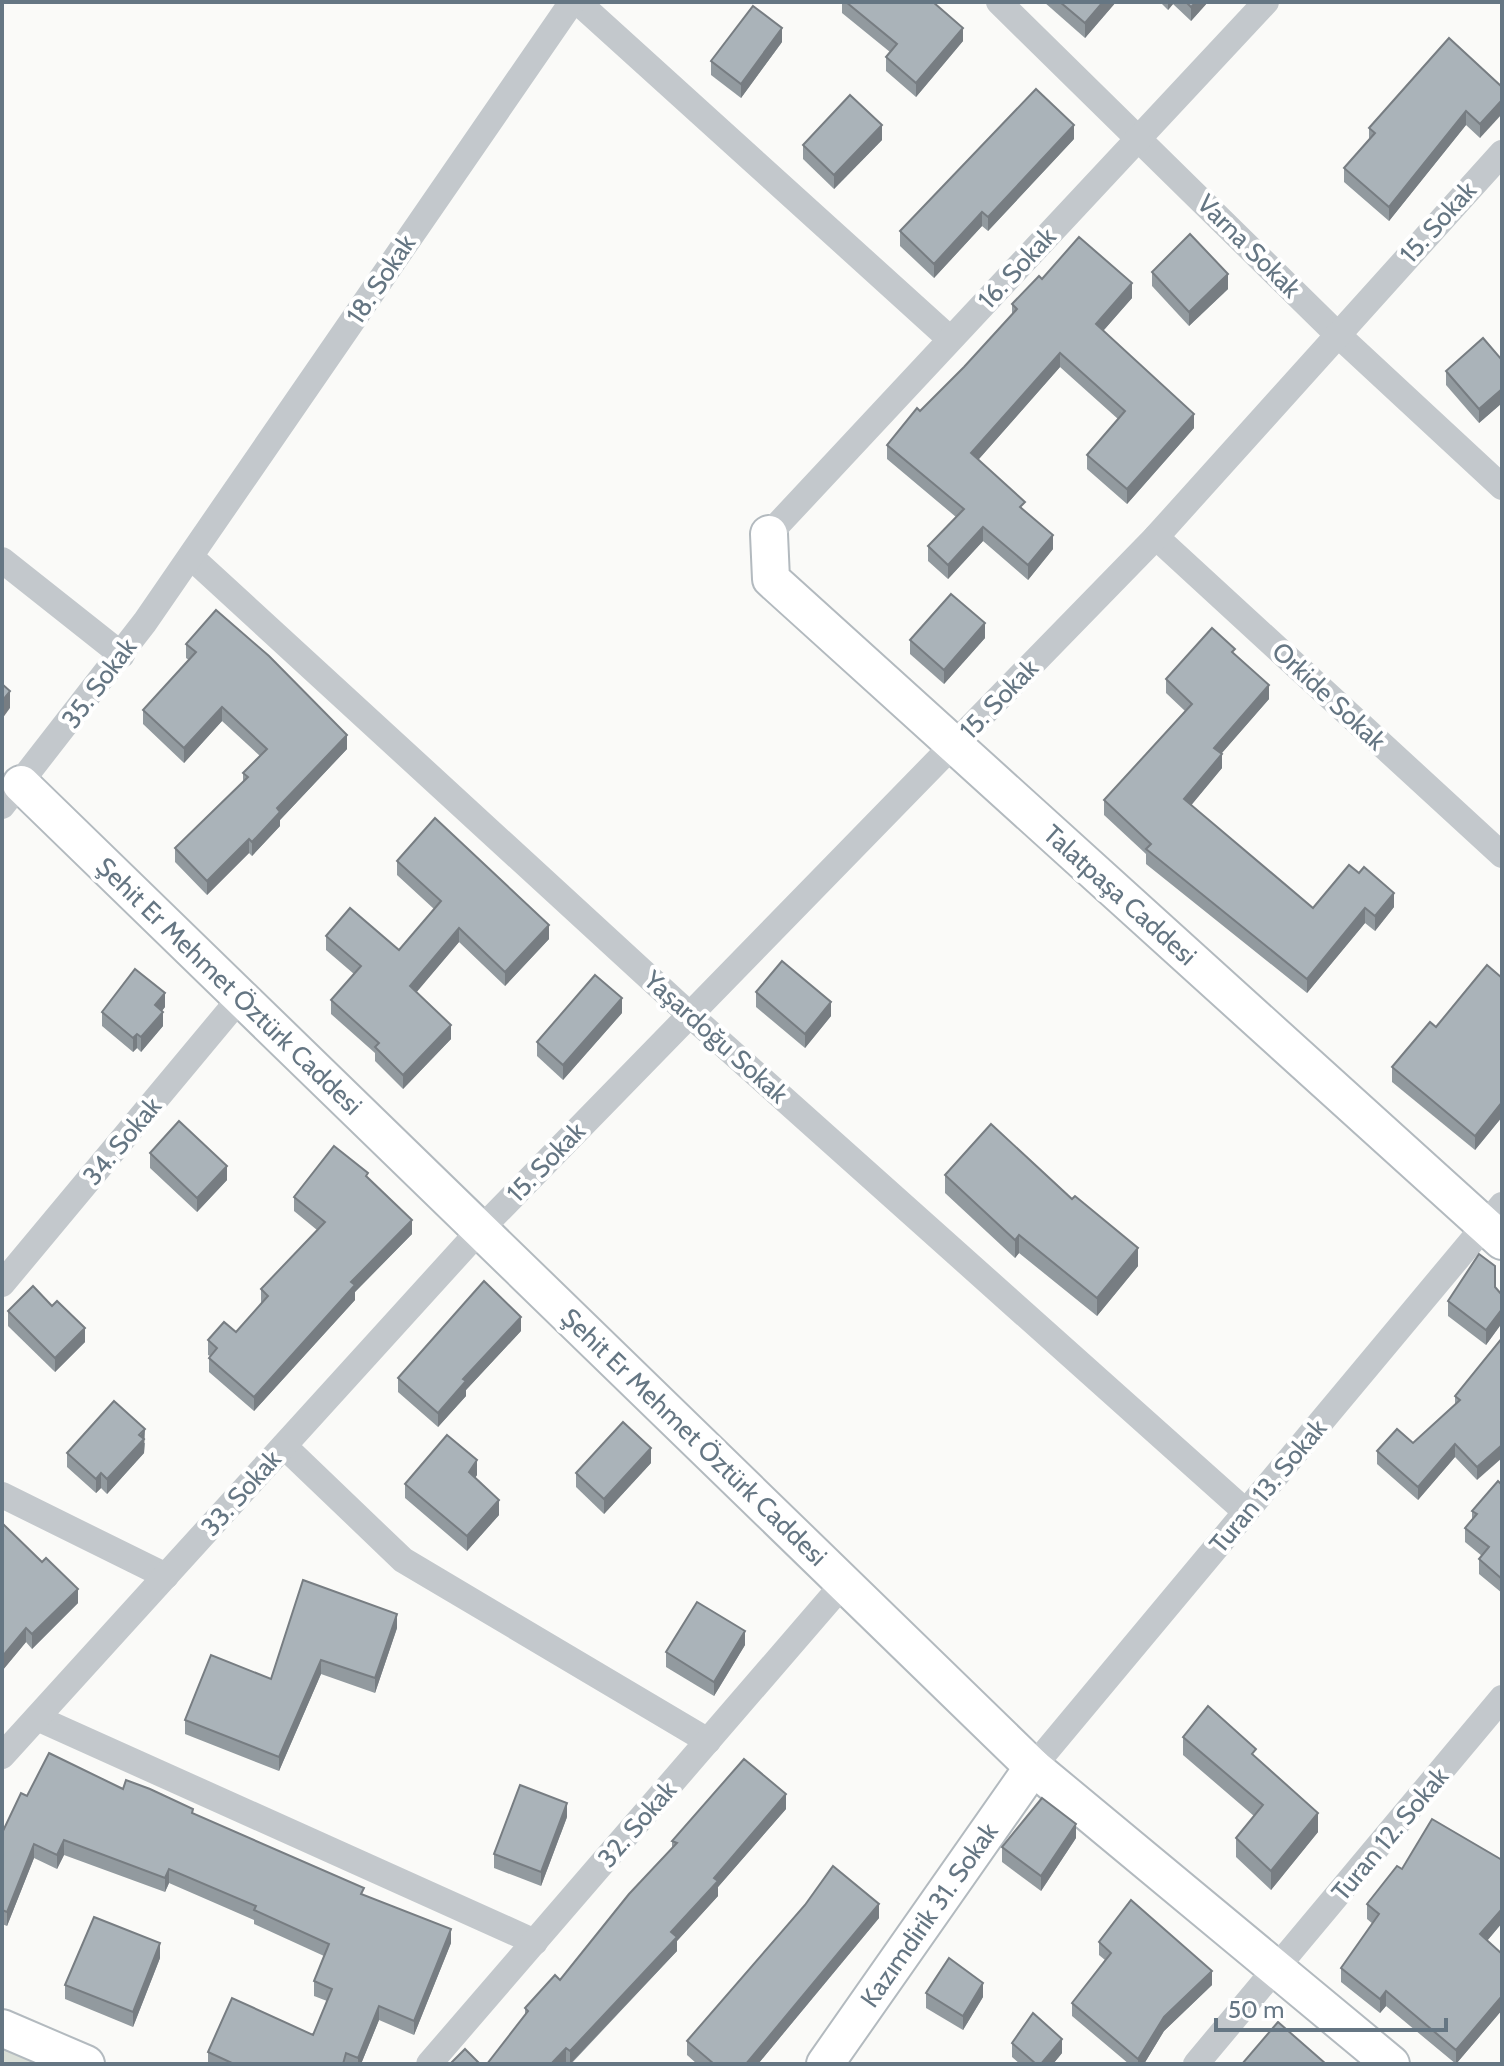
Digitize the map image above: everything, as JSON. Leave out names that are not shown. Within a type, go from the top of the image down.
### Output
[{"type":"street","points":[[575,2],[950,339]]},
{"type":"street","name":"18. Sokak","points":[[191,557],[575,2]]},
{"type":"street","name":"Varna Sokak","points":[[999,2],[1140,137],[1337,334],[1502,487]]},
{"type":"street","name":"16. Sokak","points":[[769,534],[1266,2]]},
{"type":"street","name":"15. Sokak","points":[[480,1230],[1156,537],[1502,153]]},
{"type":"street","name":"Talatpaşa Caddesi","points":[[769,534],[771,579],[1496,1224]]},
{"type":"street","name":"Orkide Sokak","points":[[1156,537],[1502,855]]},
{"type":"street","name":"35. Sokak","points":[[12,795],[122,655],[191,557]]},
{"type":"street","name":"Yaşardoğu Sokak","points":[[191,557],[690,1015],[1246,1512]]},
{"type":"street","points":[[2,560],[122,655]]},
{"type":"street","name":"Şehit Er Mehmet Öztürk Caddesi","points":[[12,795],[241,997],[1033,1767],[1391,2064]]},
{"type":"street","name":"34. Sokak","points":[[2,1284],[241,997]]},
{"type":"street","name":"Turan 13. Sokak","points":[[1033,1767],[1246,1512],[1496,1224]]},
{"type":"street","name":"33. Sokak","points":[[2,1756],[480,1230]]},
{"type":"street","points":[[284,1446],[403,1560],[708,1741]]},
{"type":"street","points":[[2,1495],[166,1576]]},
{"type":"street","name":"32. Sokak","points":[[429,2064],[844,1583]]},
{"type":"street","name":"Turan 12. Sokak","points":[[1196,2064],[1502,1698]]},
{"type":"street","points":[[37,1718],[535,1942]]},
{"type":"street","name":"Kazımdirik 31. Sokak","points":[[825,2064],[1033,1767]]},
{"type":"street","points":[[2,2028],[86,2064]]},
{"type":"shaded area","points":[[2,2047],[38,2064],[2,2064]]},
{"type":"building","points":[[846,2],[933,2],[963,28],[916,83],[886,57],[897,44]]},
{"type":"building","points":[[1060,2],[1103,2],[1085,23]]},
{"type":"building","points":[[753,6],[782,28],[741,84],[711,61]]},
{"type":"building","points":[[1449,38],[1502,87],[1502,100],[1480,124],[1466,111],[1389,207],[1344,168],[1375,133],[1369,128]]},
{"type":"building","points":[[1036,89],[1074,125],[988,217],[982,212],[934,264],[900,231]]},
{"type":"building","points":[[850,95],[882,125],[834,175],[803,145]]},
{"type":"building","points":[[1190,234],[1228,274],[1189,312],[1152,272]]},
{"type":"building","points":[[1079,237],[1132,283],[1096,324],[1194,414],[1127,489],[1087,455],[1125,411],[1060,353],[971,453],[1025,502],[1020,507],[1053,535],[1028,565],[983,527],[948,565],[928,546],[964,509],[887,445],[917,408],[920,411],[1017,309],[1012,304],[1039,276],[1042,279]]},
{"type":"building","points":[[1483,338],[1502,360],[1502,389],[1479,409],[1446,371]]},
{"type":"building","points":[[951,594],[985,623],[944,670],[910,640]]},
{"type":"building","points":[[216,610],[269,656],[347,735],[277,808],[280,812],[252,842],[249,839],[207,881],[175,848],[248,777],[243,773],[267,749],[222,707],[184,748],[143,710],[196,652],[186,644]]},
{"type":"building","points":[[1212,628],[1235,649],[1232,652],[1269,685],[1214,748],[1222,754],[1184,799],[1313,908],[1349,865],[1359,873],[1364,867],[1394,893],[1375,916],[1365,908],[1307,979],[1146,849],[1151,844],[1104,800],[1192,704],[1166,679]]},
{"type":"building","points":[[2,684],[10,691],[2,701]]},
{"type":"building","points":[[435,818],[549,925],[505,972],[459,928],[410,986],[451,1025],[403,1075],[375,1047],[379,1043],[331,1000],[361,966],[326,936],[350,908],[399,950],[441,901],[397,861]]},
{"type":"building","points":[[782,961],[831,1002],[805,1034],[756,992]]},
{"type":"building","points":[[1487,965],[1502,978],[1502,1102],[1475,1136],[1392,1067],[1430,1022],[1436,1027]]},
{"type":"building","points":[[135,969],[165,993],[155,1005],[163,1012],[141,1037],[137,1034],[133,1038],[102,1012]]},
{"type":"building","points":[[595,975],[622,998],[563,1065],[537,1042]]},
{"type":"building","points":[[179,1121],[227,1166],[197,1198],[150,1153]]},
{"type":"building","points":[[991,1124],[1072,1199],[1075,1196],[1138,1248],[1097,1298],[1019,1235],[1015,1240],[945,1175]]},
{"type":"building","points":[[334,1146],[368,1173],[366,1176],[412,1220],[351,1282],[355,1285],[254,1397],[209,1358],[217,1348],[208,1340],[224,1322],[236,1332],[268,1296],[261,1289],[325,1222],[294,1197]]},
{"type":"building","points":[[1479,1254],[1495,1266],[1495,1287],[1502,1295],[1502,1309],[1486,1330],[1448,1301]]},
{"type":"building","points":[[484,1281],[521,1317],[463,1379],[466,1381],[438,1413],[398,1378]]},
{"type":"building","points":[[33,1286],[52,1306],[57,1301],[85,1328],[55,1358],[8,1311]]},
{"type":"building","points":[[1502,1338],[1502,1445],[1477,1467],[1455,1444],[1418,1487],[1377,1451],[1397,1429],[1413,1443],[1460,1400],[1455,1396]]},
{"type":"building","points":[[114,1401],[145,1429],[139,1435],[144,1439],[107,1479],[101,1473],[96,1479],[67,1453]]},
{"type":"building","points":[[623,1422],[651,1448],[604,1499],[576,1473]]},
{"type":"building","points":[[447,1435],[477,1460],[469,1472],[499,1500],[467,1536],[405,1484]]},
{"type":"building","points":[[1498,1481],[1502,1485],[1502,1579],[1479,1559],[1489,1547],[1465,1528],[1477,1514],[1472,1511]]},
{"type":"building","points":[[2,1523],[42,1562],[46,1558],[78,1589],[32,1634],[26,1628],[2,1657]]},
{"type":"building","points":[[303,1580],[397,1614],[375,1678],[321,1660],[279,1757],[185,1720],[211,1655],[271,1679]]},
{"type":"building","points":[[697,1602],[745,1631],[714,1682],[666,1652]]},
{"type":"building","points":[[1208,1706],[1256,1749],[1252,1754],[1318,1813],[1271,1871],[1236,1838],[1263,1805],[1183,1737]]},
{"type":"building","points":[[49,1753],[123,1789],[126,1780],[150,1789],[193,1809],[192,1813],[364,1888],[361,1894],[451,1929],[414,2021],[379,2006],[358,2058],[346,2053],[343,2064],[234,2064],[208,2052],[232,1998],[313,2035],[332,1989],[314,1981],[329,1944],[254,1910],[256,1906],[169,1869],[165,1878],[64,1840],[57,1855],[34,1844],[7,1912],[2,1910],[2,1833],[21,1793],[27,1796]]},
{"type":"building","points":[[744,1759],[786,1794],[714,1878],[718,1881],[671,1932],[677,1937],[570,2051],[566,2048],[551,2064],[487,2064],[528,2011],[525,2008],[555,1975],[560,1980],[629,1894],[677,1843],[672,1841]]},
{"type":"building","points":[[520,1785],[567,1803],[541,1872],[494,1854]]},
{"type":"building","points":[[1042,1798],[1076,1824],[1041,1876],[1002,1847]]},
{"type":"building","points":[[1432,1819],[1502,1860],[1502,1909],[1480,1934],[1502,1954],[1502,1996],[1456,2050],[1386,1991],[1380,1999],[1341,1968],[1379,1914],[1367,1904],[1397,1866],[1402,1869]]},
{"type":"building","points":[[833,1866],[879,1904],[746,2064],[714,2064],[687,2041],[805,1905]]},
{"type":"building","points":[[1131,1900],[1212,1971],[1164,2017],[1138,2059],[1072,2003],[1111,1953],[1099,1942]]},
{"type":"building","points":[[94,1917],[160,1943],[133,2012],[65,1985]]},
{"type":"building","points":[[949,1958],[983,1983],[963,2016],[926,1993]]},
{"type":"building","points":[[1033,2013],[1062,2039],[1041,2064],[1036,2064],[1012,2043]]},
{"type":"building","points":[[1278,2022],[1326,2064],[1242,2064]]},
{"type":"building","points":[[465,2049],[480,2064],[450,2064]]}]
